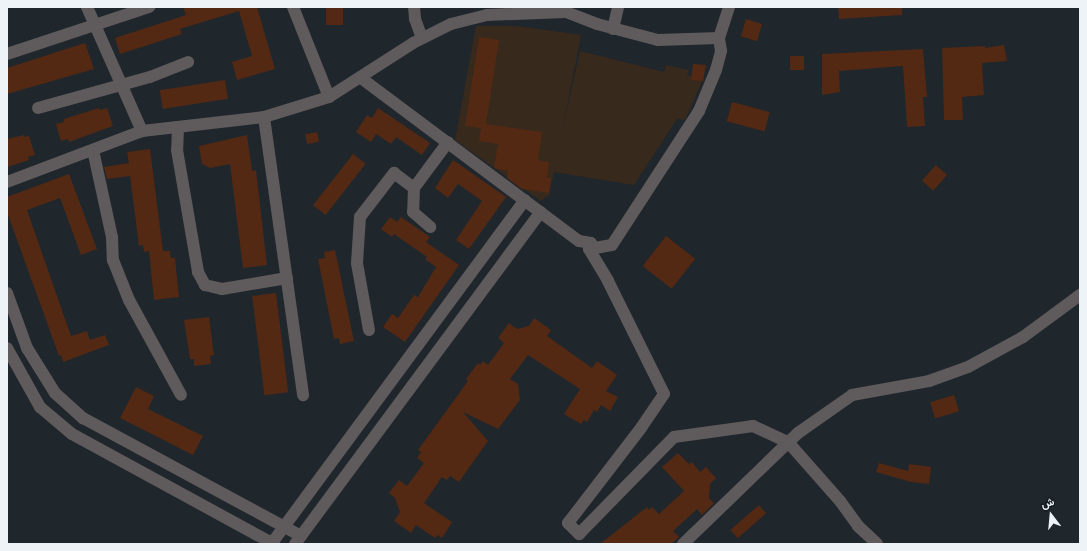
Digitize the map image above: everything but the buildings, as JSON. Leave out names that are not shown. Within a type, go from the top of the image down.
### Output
[{"type":"street","points":[[87,7],[142,131]]},
{"type":"street","points":[[7,54],[149,7]]},
{"type":"street","points":[[293,7],[329,97]]},
{"type":"street","points":[[414,7],[415,19],[422,38]]},
{"type":"street","points":[[613,29],[618,7]]},
{"type":"street","points":[[589,249],[612,245],[699,111],[716,70],[721,51],[719,38],[729,7]]},
{"type":"street","points":[[7,182],[142,131],[264,117],[329,97],[422,38],[451,24],[487,14],[566,12],[613,29],[658,40],[696,37],[719,38]]},
{"type":"street","points":[[38,108],[122,85],[188,62]]},
{"type":"street","points":[[361,78],[578,241],[591,243],[589,249],[664,394],[641,428],[568,522],[579,534],[674,437],[753,426],[788,442],[840,501],[858,526],[877,544]]},
{"type":"street","points":[[264,117],[303,395]]},
{"type":"street","points":[[178,127],[177,150],[183,188],[198,272],[206,285],[222,289],[286,278]]},
{"type":"street","points":[[430,227],[413,212],[414,188],[448,142]]},
{"type":"street","points":[[93,150],[112,237],[113,260],[130,300],[181,395]]},
{"type":"street","points":[[369,330],[357,263],[360,217],[394,173],[414,188]]},
{"type":"street","points":[[27,348],[8,353],[40,407],[72,434],[273,543],[283,527],[525,200]]},
{"type":"street","points":[[7,294],[27,348],[54,394],[83,418],[283,527],[298,540],[541,212]]},
{"type":"street","points":[[683,544],[788,442],[852,395],[929,380],[968,367],[1023,337],[1080,295]]},
{"type":"shaded area","points":[[476,26],[516,26],[581,35],[562,132],[580,51],[664,72],[666,65],[689,70],[687,75],[703,79],[685,120],[677,119],[634,185],[554,172],[549,195],[541,201],[455,140]]}]
